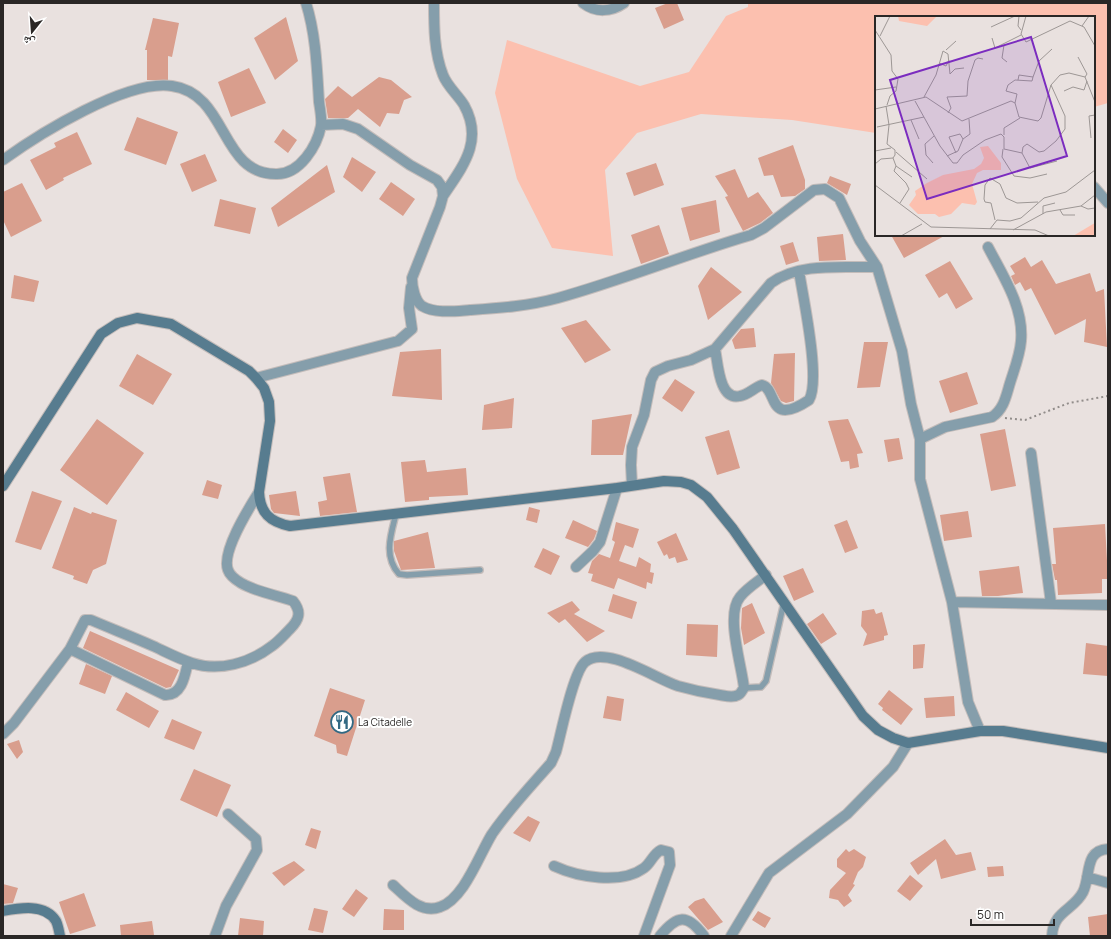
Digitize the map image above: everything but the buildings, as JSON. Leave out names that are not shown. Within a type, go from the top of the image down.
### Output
[{"type":"street","points":[[3,160],[45,131],[73,116],[111,99],[157,86],[172,86],[196,94],[207,104],[233,148],[247,166],[264,172],[278,174],[299,165],[313,148],[321,125],[316,55],[311,17],[306,3]]},
{"type":"street","points":[[256,378],[398,341],[412,330],[409,308],[415,268],[443,196],[464,164],[473,136],[472,126],[464,106],[443,77],[436,55],[434,3]]},
{"type":"street","points":[[583,3],[598,11],[616,9],[624,3]]},
{"type":"street","points":[[321,125],[343,124],[358,129],[410,165],[437,180],[442,187],[443,196]]},
{"type":"street","points":[[412,285],[416,297],[422,306],[446,311],[516,306],[557,298],[752,235],[764,228],[809,193],[818,189],[825,189],[839,198],[860,242],[877,267],[902,351],[913,412],[920,440],[920,479],[952,602],[968,702],[980,731]]},
{"type":"street","points":[[1095,189],[1108,203]]},
{"type":"street","points":[[920,440],[946,427],[992,417],[1004,403],[1021,342],[1020,318],[1008,284],[988,247]]},
{"type":"street","points":[[632,485],[632,447],[644,415],[651,380],[655,372],[703,355],[715,349],[771,283],[778,278],[799,271],[877,267]]},
{"type":"street","points":[[715,349],[723,388],[730,394],[741,396],[762,385],[769,389],[774,403],[778,408],[785,410],[796,407],[810,400],[814,388],[812,358],[799,271]]},
{"type":"street","points":[[3,486],[101,334],[118,323],[136,318],[170,324],[228,358],[256,378],[264,388],[269,402],[270,421],[259,492],[261,509],[280,524],[290,526],[396,514],[617,488],[664,480],[681,482],[699,490],[733,528],[863,716],[878,730],[893,738],[908,743],[980,731],[1003,731],[1108,748]]},
{"type":"street","points":[[1032,453],[1051,603]]},
{"type":"street","points":[[576,567],[594,551],[600,542],[617,488]]},
{"type":"street","points":[[3,734],[14,723],[70,649],[85,620],[91,620],[188,662],[215,667],[238,663],[272,646],[298,620],[298,607],[293,601],[242,584],[228,571],[227,554],[243,519],[259,492]]},
{"type":"street","points":[[393,886],[414,904],[424,908],[441,907],[452,899],[466,881],[493,833],[551,763],[556,752],[576,678],[584,663],[592,657],[601,656],[627,663],[678,686],[733,697],[739,695],[744,688],[734,623],[736,605],[739,598],[766,575]]},
{"type":"street","points":[[952,602],[1051,603],[1108,606]]},
{"type":"street","points":[[70,649],[165,695],[170,695],[176,692],[182,683],[188,662]]},
{"type":"street","points":[[731,936],[769,873],[847,814],[893,767],[908,743]]},
{"type":"street","points":[[215,936],[226,906],[257,850],[256,839],[228,814]]},
{"type":"street","points":[[1052,936],[1052,930],[1061,912],[1079,900],[1084,890],[1090,861],[1095,852],[1101,849],[1108,849]]},
{"type":"street","points":[[554,866],[566,872],[586,876],[616,878],[644,868],[654,854],[661,850],[669,852],[670,865],[644,936]]},
{"type":"street","points":[[1087,877],[1108,883]]},
{"type":"street","points":[[3,911],[34,907],[49,914],[56,920],[60,936]]},
{"type":"street","points":[[660,936],[669,924],[679,919],[687,920],[694,924],[704,936]]},
{"type":"lane","points":[[396,514],[389,544],[390,559],[398,574],[407,575],[480,570]]},
{"type":"lane","points":[[744,688],[761,687],[766,681],[784,602]]},
{"type":"path","points":[[992,417],[1025,420],[1069,402],[1108,396]]},
{"type":"shaded area","points":[[748,3],[1108,3],[1108,103],[1095,107],[1095,16],[875,16],[875,133],[792,120],[701,114],[637,133],[605,170],[613,256],[552,248],[517,179],[495,93],[507,40],[640,86],[689,72],[726,16],[748,7]]},
{"type":"place","name":"La Citadelle","points":[[342,722]]}]
